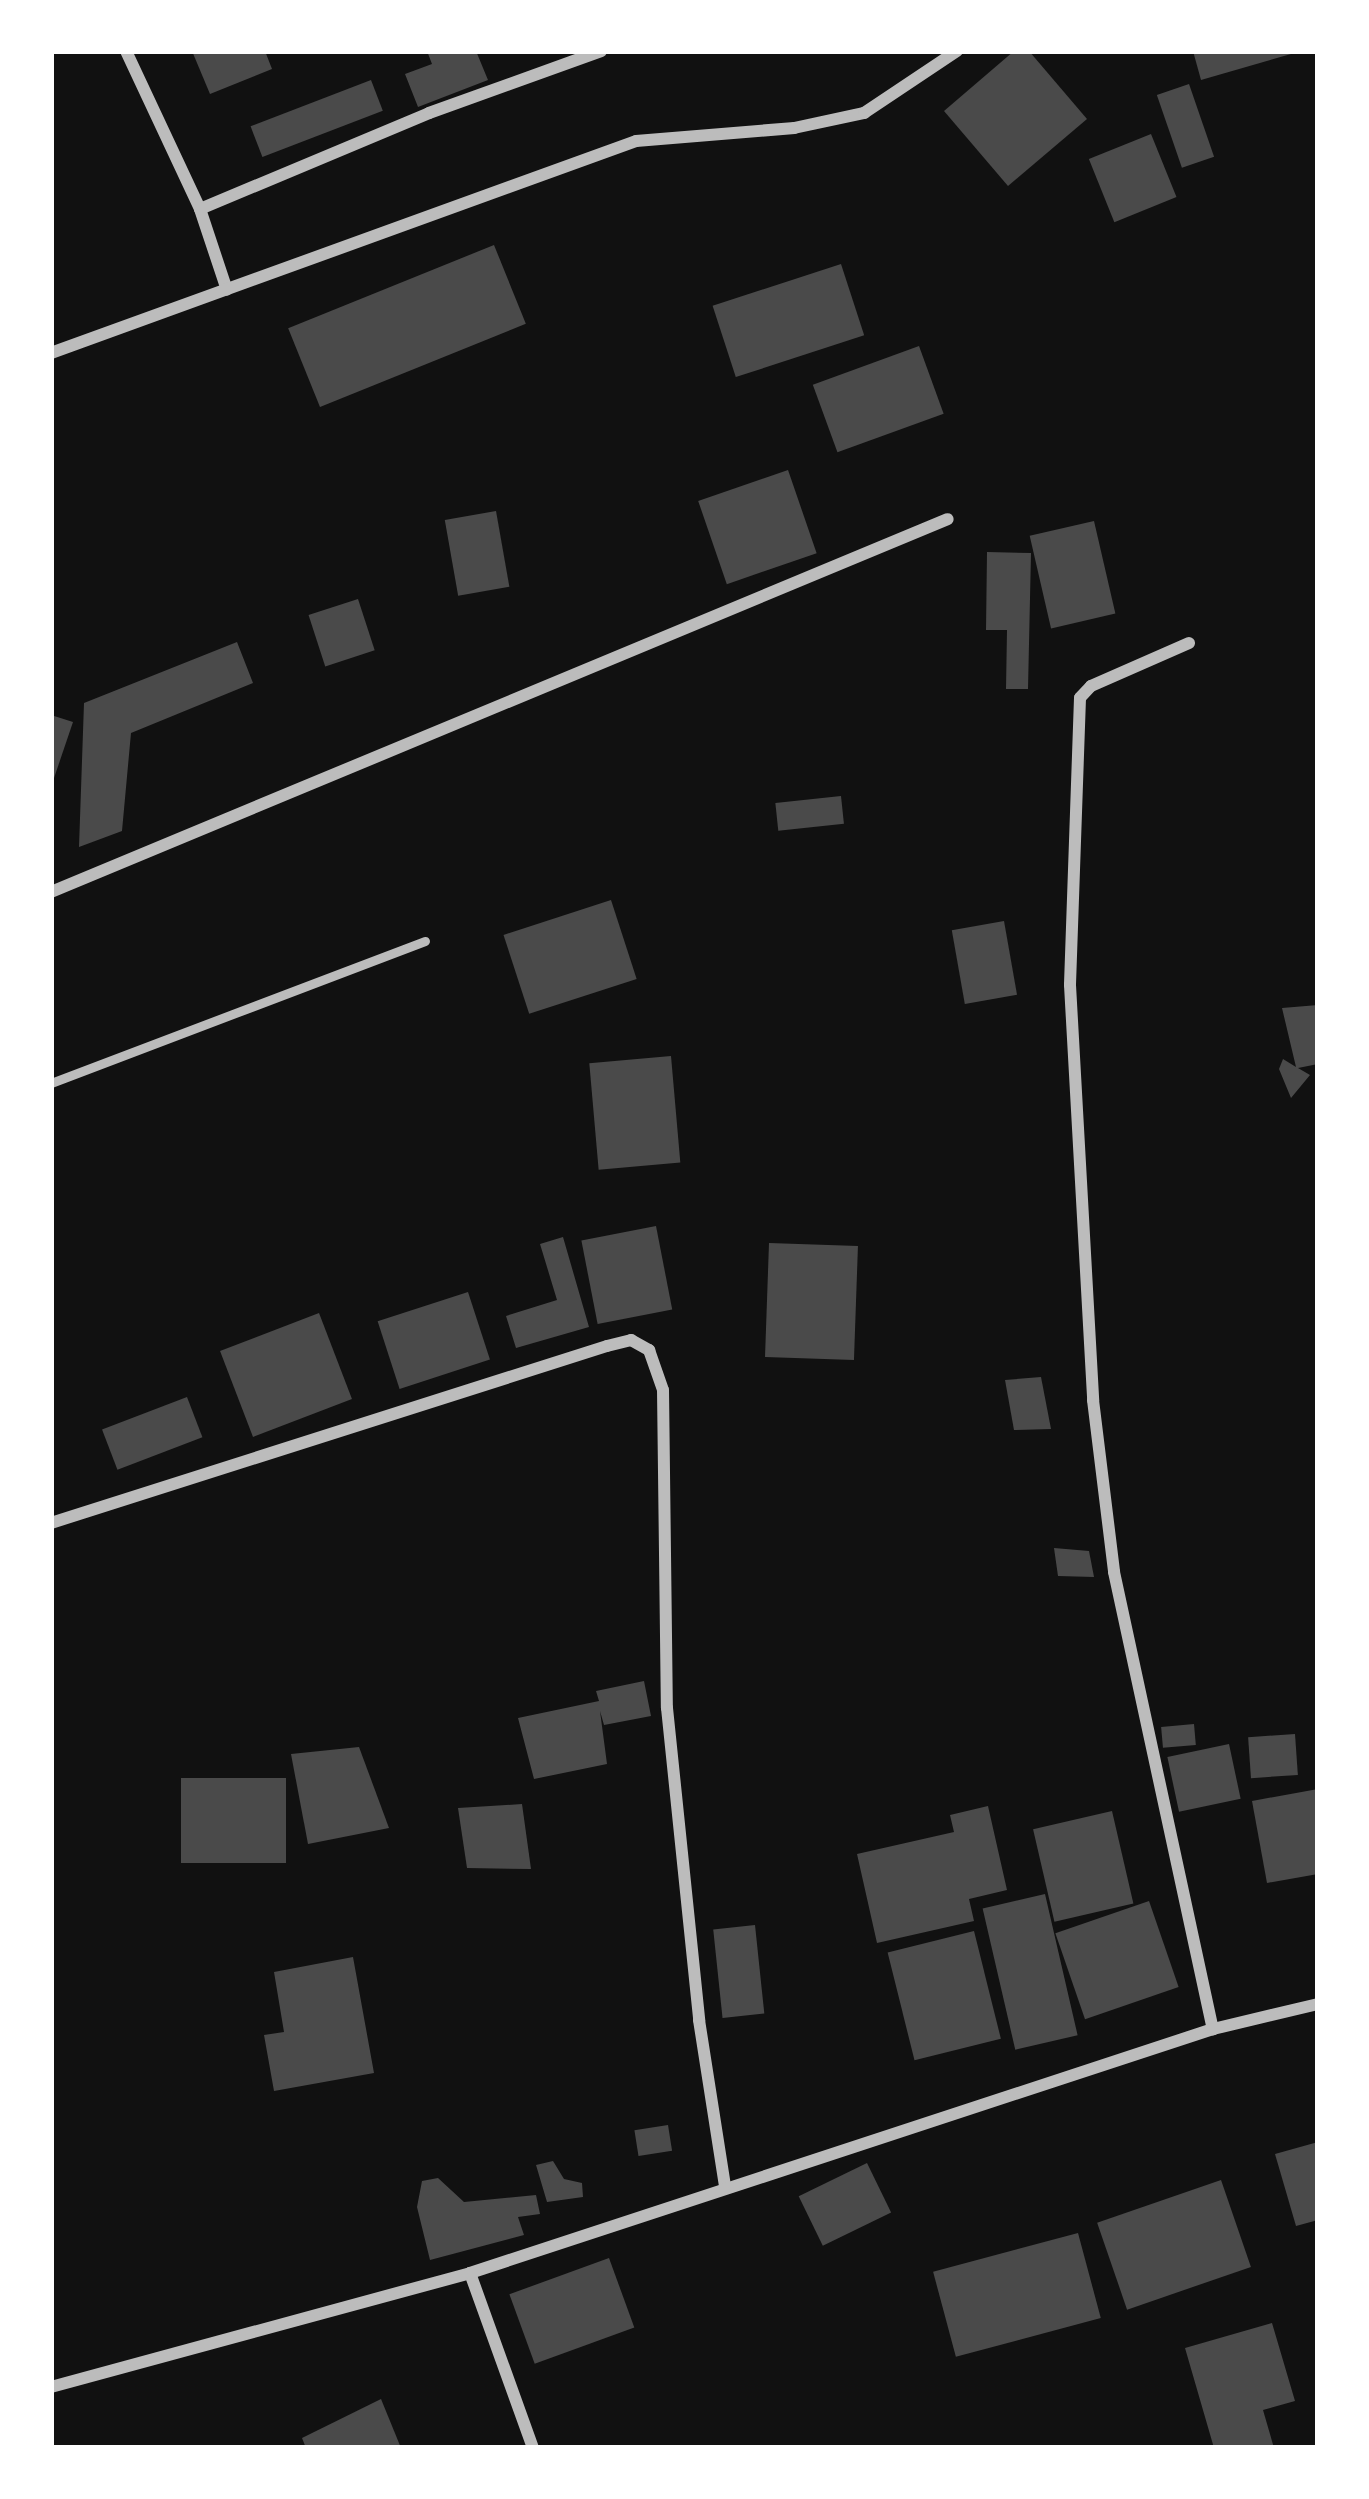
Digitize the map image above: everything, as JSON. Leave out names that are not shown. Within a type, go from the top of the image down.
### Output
[{"type":"street","points":[[126,51],[200,209],[226,290]]},
{"type":"street","points":[[200,209],[429,113],[601,51]]},
{"type":"street","points":[[51,352],[636,140],[794,128],[864,113],[958,51]]},
{"type":"street","points":[[51,892],[948,519]]},
{"type":"street","points":[[1189,643],[1091,686],[1080,698],[1070,985],[1093,1400],[1114,1572],[1213,2029]]},
{"type":"street","points":[[51,1523],[607,1346],[631,1340],[649,1351],[663,1390],[667,1708],[699,2020],[725,2186]]},
{"type":"street","points":[[51,2387],[470,2272],[1213,2029],[1318,2004]]},
{"type":"street","points":[[470,2272],[532,2448]]},
{"type":"lane","points":[[51,1083],[424,941]]},
{"type":"building","points":[[192,51],[265,51],[272,69],[210,94]]},
{"type":"building","points":[[427,51],[476,51],[488,80],[418,107],[405,74],[432,64]]},
{"type":"building","points":[[1014,51],[1029,51],[1087,119],[1008,186],[944,111]]},
{"type":"building","points":[[1193,51],[1298,51],[1298,52],[1201,80]]},
{"type":"building","points":[[371,80],[383,111],[262,157],[251,126]]},
{"type":"building","points":[[1189,84],[1214,157],[1182,168],[1157,95]]},
{"type":"building","points":[[1151,134],[1176,197],[1114,222],[1089,159]]},
{"type":"building","points":[[494,245],[526,324],[320,407],[288,328]]},
{"type":"building","points":[[841,264],[864,335],[736,377],[713,306]]},
{"type":"building","points":[[919,346],[944,414],[837,452],[813,385]]},
{"type":"building","points":[[788,470],[817,553],[727,584],[698,501]]},
{"type":"building","points":[[496,511],[509,587],[458,596],[445,520]]},
{"type":"building","points":[[1094,521],[1115,614],[1051,628],[1030,536]]},
{"type":"building","points":[[987,552],[1031,553],[1028,689],[1006,689],[1007,630],[986,630]]},
{"type":"building","points":[[358,599],[375,650],[325,666],[309,615]]},
{"type":"building","points":[[237,642],[253,683],[131,733],[122,831],[79,847],[84,703]]},
{"type":"building","points":[[51,715],[73,722],[52,784],[51,784]]},
{"type":"building","points":[[841,796],[844,824],[778,831],[775,803]]},
{"type":"building","points":[[611,900],[637,979],[529,1014],[504,935]]},
{"type":"building","points":[[1004,921],[1017,995],[965,1004],[952,930]]},
{"type":"building","points":[[1318,1005],[1318,1064],[1298,1068],[1310,1075],[1291,1098],[1279,1069],[1283,1059],[1296,1067],[1282,1008]]},
{"type":"building","points":[[671,1056],[680,1163],[599,1170],[589,1063]]},
{"type":"building","points":[[656,1226],[672,1309],[598,1324],[581,1241]]},
{"type":"building","points":[[563,1237],[589,1327],[516,1348],[506,1316],[557,1300],[540,1244]]},
{"type":"building","points":[[769,1243],[858,1246],[854,1360],[765,1357]]},
{"type":"building","points":[[468,1292],[490,1360],[400,1389],[378,1321]]},
{"type":"building","points":[[319,1313],[352,1399],[253,1437],[220,1351]]},
{"type":"building","points":[[1041,1377],[1051,1429],[1014,1430],[1005,1380]]},
{"type":"building","points":[[187,1397],[202,1437],[117,1470],[102,1430]]},
{"type":"building","points":[[1054,1548],[1089,1551],[1094,1577],[1058,1576]]},
{"type":"building","points":[[644,1681],[651,1716],[604,1725],[600,1711],[607,1764],[534,1779],[518,1718],[599,1701],[596,1691]]},
{"type":"building","points":[[1194,1724],[1196,1745],[1163,1748],[1161,1727]]},
{"type":"building","points":[[1295,1734],[1298,1775],[1251,1778],[1248,1737]]},
{"type":"building","points":[[1229,1744],[1241,1799],[1179,1812],[1167,1757]]},
{"type":"building","points":[[359,1747],[389,1828],[308,1844],[291,1754]]},
{"type":"building","points":[[181,1778],[286,1778],[286,1863],[181,1863]]},
{"type":"building","points":[[1318,1789],[1318,1874],[1267,1883],[1252,1801]]},
{"type":"building","points":[[522,1804],[531,1869],[467,1868],[458,1808]]},
{"type":"building","points":[[988,1806],[1007,1890],[969,1899],[974,1921],[877,1943],[857,1854],[954,1832],[950,1815]]},
{"type":"building","points":[[1112,1811],[1133,1904],[1054,1922],[1033,1829]]},
{"type":"building","points":[[1045,1894],[1078,2035],[1015,2050],[983,1908]]},
{"type":"building","points":[[1149,1901],[1179,1987],[1085,2019],[1055,1933]]},
{"type":"building","points":[[755,1925],[764,2014],[723,2018],[713,1929]]},
{"type":"building","points":[[974,1931],[1001,2039],[914,2060],[888,1953]]},
{"type":"building","points":[[353,1957],[374,2073],[274,2091],[264,2035],[284,2032],[274,1972]]},
{"type":"building","points":[[668,2125],[672,2151],[638,2156],[634,2130]]},
{"type":"building","points":[[1318,2142],[1318,2220],[1296,2226],[1275,2154]]},
{"type":"building","points":[[553,2161],[564,2179],[582,2183],[583,2197],[547,2202],[536,2165]]},
{"type":"building","points":[[867,2163],[891,2212],[823,2246],[799,2196]]},
{"type":"building","points":[[438,2178],[464,2202],[536,2195],[540,2214],[518,2217],[524,2235],[430,2260],[417,2207],[422,2181]]},
{"type":"building","points":[[1221,2180],[1251,2267],[1127,2310],[1097,2223]]},
{"type":"building","points":[[1078,2233],[1101,2318],[956,2357],[933,2272]]},
{"type":"building","points":[[609,2258],[634,2328],[535,2364],[509,2294]]},
{"type":"building","points":[[1272,2323],[1295,2401],[1263,2410],[1274,2448],[1214,2448],[1185,2348]]},
{"type":"building","points":[[381,2399],[401,2448],[306,2448],[302,2438]]}]
